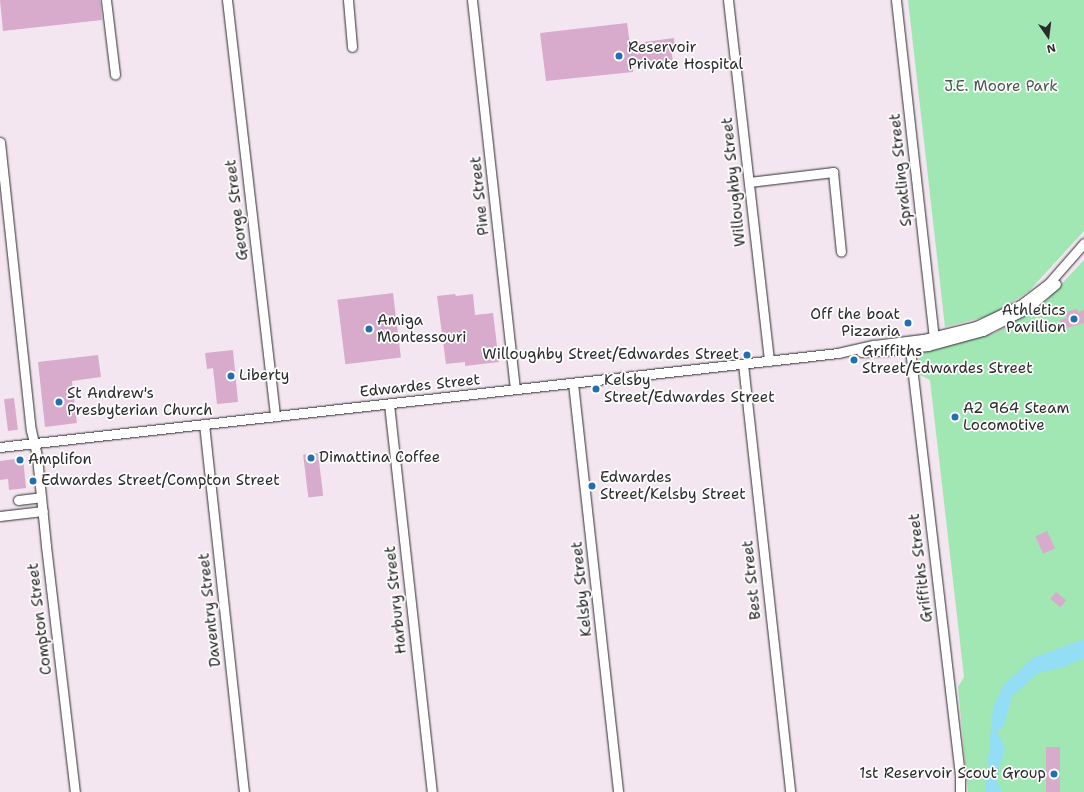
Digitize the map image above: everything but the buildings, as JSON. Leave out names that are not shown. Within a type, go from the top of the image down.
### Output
[{"type":"street","points":[[106,0],[115,74]]},
{"type":"street","name":"George Street","points":[[227,0],[275,416]]},
{"type":"street","points":[[348,0],[352,47]]},
{"type":"street","name":"Pine Street","points":[[472,0],[515,389]]},
{"type":"street","name":"Willoughby Street","points":[[728,0],[769,361]]},
{"type":"street","name":"Spratling Street","points":[[896,0],[934,337]]},
{"type":"street","name":"Compton Street","points":[[0,142],[75,792]]},
{"type":"street","points":[[749,182],[833,172],[841,252]]},
{"type":"street","name":"Edwardes Street","points":[[909,345],[976,326],[1020,305],[1049,283],[1084,243]]},
{"type":"street","name":"Edwardes Street","points":[[0,447],[843,353],[963,337],[1006,320],[1026,310],[1043,297],[1084,252]]},
{"type":"street","name":"Griffiths Street","points":[[909,345],[960,792]]},
{"type":"street","name":"Best Street","points":[[743,364],[790,792]]},
{"type":"street","name":"Kelsby Street","points":[[574,383],[618,792]]},
{"type":"street","name":"Harbury Street","points":[[389,404],[432,792]]},
{"type":"street","name":"Daventry Street","points":[[204,424],[244,792]]},
{"type":"street","points":[[18,500],[42,497]]},
{"type":"street","points":[[0,516],[43,511]]},
{"type":"green space","name":"J.E. Moore Park","points":[[908,0],[1084,0],[1084,231],[1029,291],[993,315],[945,327]]},
{"type":"green space","points":[[1084,260],[1084,792],[968,792],[958,687],[964,677],[930,380],[920,375],[918,354],[995,333],[1041,306]]},
{"type":"water","points":[[1084,639],[1084,658],[1064,667],[1038,673],[1012,696],[1004,726],[997,731],[1005,749],[996,779],[1002,792],[985,792],[993,707],[1004,684],[1033,658]]},
{"type":"place","name":"Reservoir Private Hospital","points":[[619,56]]},
{"type":"place","name":"Athletics Pavillion","points":[[1074,319]]},
{"type":"place","name":"Off the boat Pizzaria","points":[[908,323]]},
{"type":"place","name":"Amiga Montessouri","points":[[369,329]]},
{"type":"place","name":"Willoughby Street/Edwardes Street","points":[[747,355]]},
{"type":"place","name":"Griffiths Street/Edwardes Street","points":[[854,360]]},
{"type":"place","name":"Liberty","points":[[231,376]]},
{"type":"place","name":"Kelsby Street/Edwardes Street","points":[[596,389]]},
{"type":"place","name":"St Andrew's Presbyterian Church","points":[[59,402]]},
{"type":"place","name":"A2 964 Steam Locomotive","points":[[955,417]]},
{"type":"place","name":"Dimattina Coffee","points":[[311,458]]},
{"type":"place","name":"Amplifon","points":[[20,460]]},
{"type":"place","name":"Edwardes Street/Compton Street","points":[[33,481]]},
{"type":"place","name":"Edwardes Street/Kelsby Street","points":[[592,486]]},
{"type":"place","name":"1st Reservoir Scout Group","points":[[1054,774]]}]
